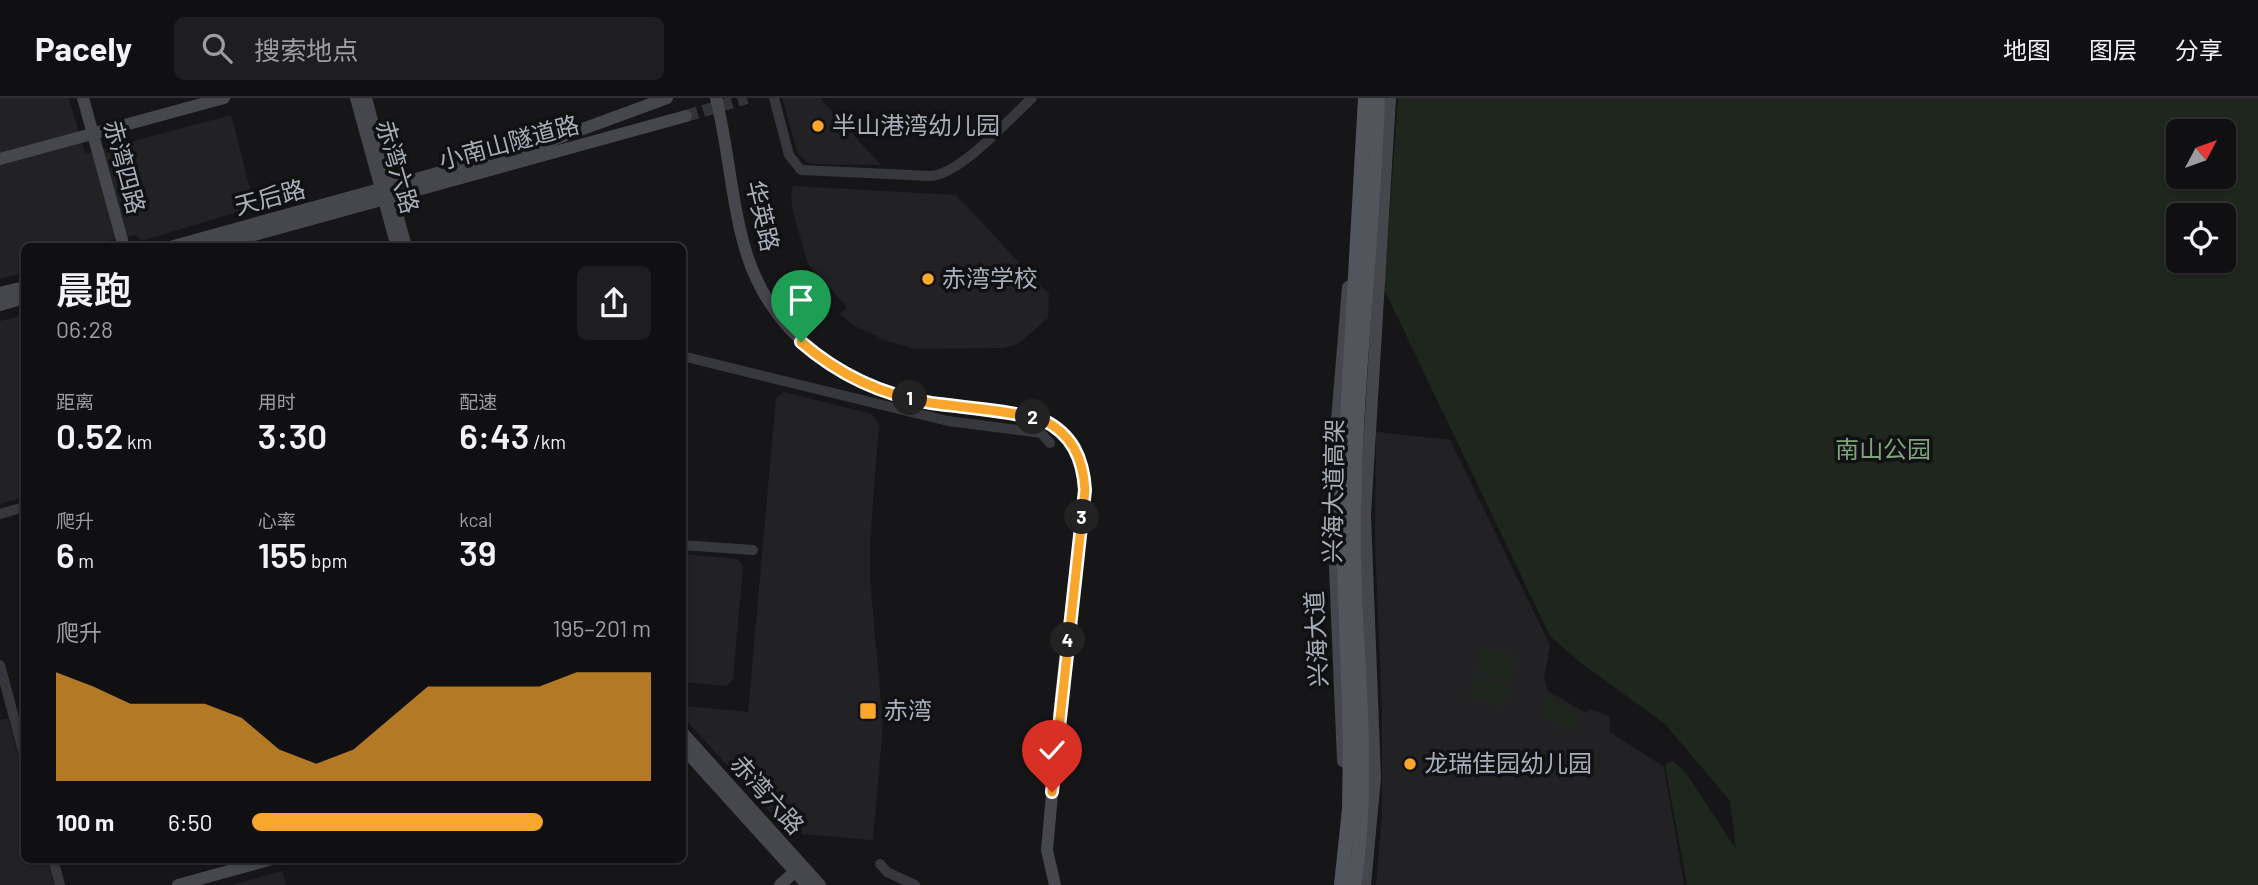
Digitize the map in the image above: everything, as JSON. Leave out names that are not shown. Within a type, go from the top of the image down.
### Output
[{"type":"main road","name":"兴海大道高架","points":[[1341,885],[1349,809],[1350,739],[1342,507],[1365,98]]},
{"type":"main road","name":"兴海大道高架","points":[[1354,885],[1363,736],[1354,547],[1357,424],[1378,98]]},
{"type":"street","name":"赤湾四路","points":[[83,98],[123,243]]},
{"type":"street","points":[[0,159],[224,98]]},
{"type":"street","name":"赤湾六路","points":[[356,98],[405,243]]},
{"type":"street","name":"赤湾六路","points":[[366,98],[396,243]]},
{"type":"street","name":"小南山隧道路","points":[[387,193],[539,145],[667,98]]},
{"type":"street","name":"华英路","points":[[716,98],[747,255],[771,306],[801,342],[821,359],[872,386],[928,402],[1043,420],[1055,426],[1073,444],[1082,463],[1085,490],[1061,695],[1047,850],[1055,885]]},
{"type":"street","points":[[774,98],[789,155],[801,170],[931,176],[940,175],[958,166],[1032,98]]},
{"type":"street","name":"兴海大道","points":[[1335,885],[1341,838],[1343,780],[1342,696],[1335,582],[1334,467],[1365,98]]},
{"type":"street","points":[[1365,885],[1375,778],[1366,515],[1390,98]]},
{"type":"street","name":"小南山隧道路","points":[[387,193],[686,116]]},
{"type":"street","name":"天后路","points":[[186,243],[387,193]]},
{"type":"street","name":"天后路","points":[[224,243],[387,193]]},
{"type":"street","points":[[0,293],[21,287]]},
{"type":"street","points":[[0,305],[21,299]]},
{"type":"street","points":[[686,357],[948,421],[1041,433],[1050,443]]},
{"type":"street","points":[[0,514],[21,508]]},
{"type":"street","points":[[686,545],[753,550]]},
{"type":"street","points":[[0,665],[21,744]]},
{"type":"street","name":"赤湾六路","points":[[686,737],[798,868],[807,885]]},
{"type":"street","name":"赤湾六路","points":[[686,751],[798,868],[820,885]]},
{"type":"street","points":[[54,863],[60,885]]},
{"type":"street","points":[[178,885],[258,863]]},
{"type":"street","points":[[880,864],[887,872],[915,885]]},
{"type":"street","points":[[780,885],[798,868]]},
{"type":"shaded area","points":[[0,98],[69,98],[85,154],[231,115],[252,196],[247,198],[250,208],[142,241],[135,235],[106,243],[21,243],[21,273],[0,279]]},
{"type":"shaded area","name":"半山港湾幼儿园","points":[[782,98],[820,98],[881,165],[807,162],[798,154]]},
{"type":"shaded area","name":"赤湾学校","points":[[793,186],[956,195],[1049,294],[1048,318],[1017,345],[1001,348],[915,349],[887,341],[853,325],[840,314],[847,307],[808,264],[793,212]]},
{"type":"shaded area","points":[[21,316],[21,498],[0,504],[0,321]]},
{"type":"shaded area","points":[[784,392],[872,414],[879,425],[870,541],[870,579],[883,725],[873,840],[789,833],[686,720],[686,706],[748,712],[776,398]]},
{"type":"shaded area","points":[[1376,432],[1450,440],[1550,645],[1544,679],[1548,691],[1586,713],[1589,709],[1609,716],[1610,732],[1664,767],[1684,885],[1376,885],[1382,815],[1382,713],[1375,542]]},
{"type":"shaded area","points":[[686,554],[737,559],[743,566],[733,679],[726,686],[686,682]]},
{"type":"shaded area","points":[[8,718],[21,767],[21,863],[48,863],[54,885],[0,885],[0,720]]},
{"type":"shaded area","points":[[282,871],[286,885],[231,885]]},
{"type":"green space","name":"南山公园","points":[[1398,98],[2258,98],[2258,885],[1687,885],[1665,765],[1673,761],[1686,773],[1736,849],[1730,801],[1665,724],[1581,663],[1550,636],[1384,289]]},
{"type":"green space","points":[[1481,647],[1517,656],[1512,680],[1475,671]]},
{"type":"green space","points":[[1474,675],[1511,684],[1505,708],[1469,699]]},
{"type":"green space","points":[[1549,696],[1581,716],[1571,733],[1539,713]]},
{"type":"tunnel","points":[[686,116],[747,98]]},
{"type":"place","name":"半山港湾幼儿园","points":[[818,126]]},
{"type":"place","name":"赤湾学校","points":[[928,279]]},
{"type":"place","name":"赤湾","points":[[868,711]]},
{"type":"place","name":"龙瑞佳园幼儿园","points":[[1410,764]]},
{"type":"route","points":[[801,342],[843,373],[872,386],[928,402],[1043,420],[1055,426],[1073,444],[1082,463],[1085,490],[1052,792]]}]
